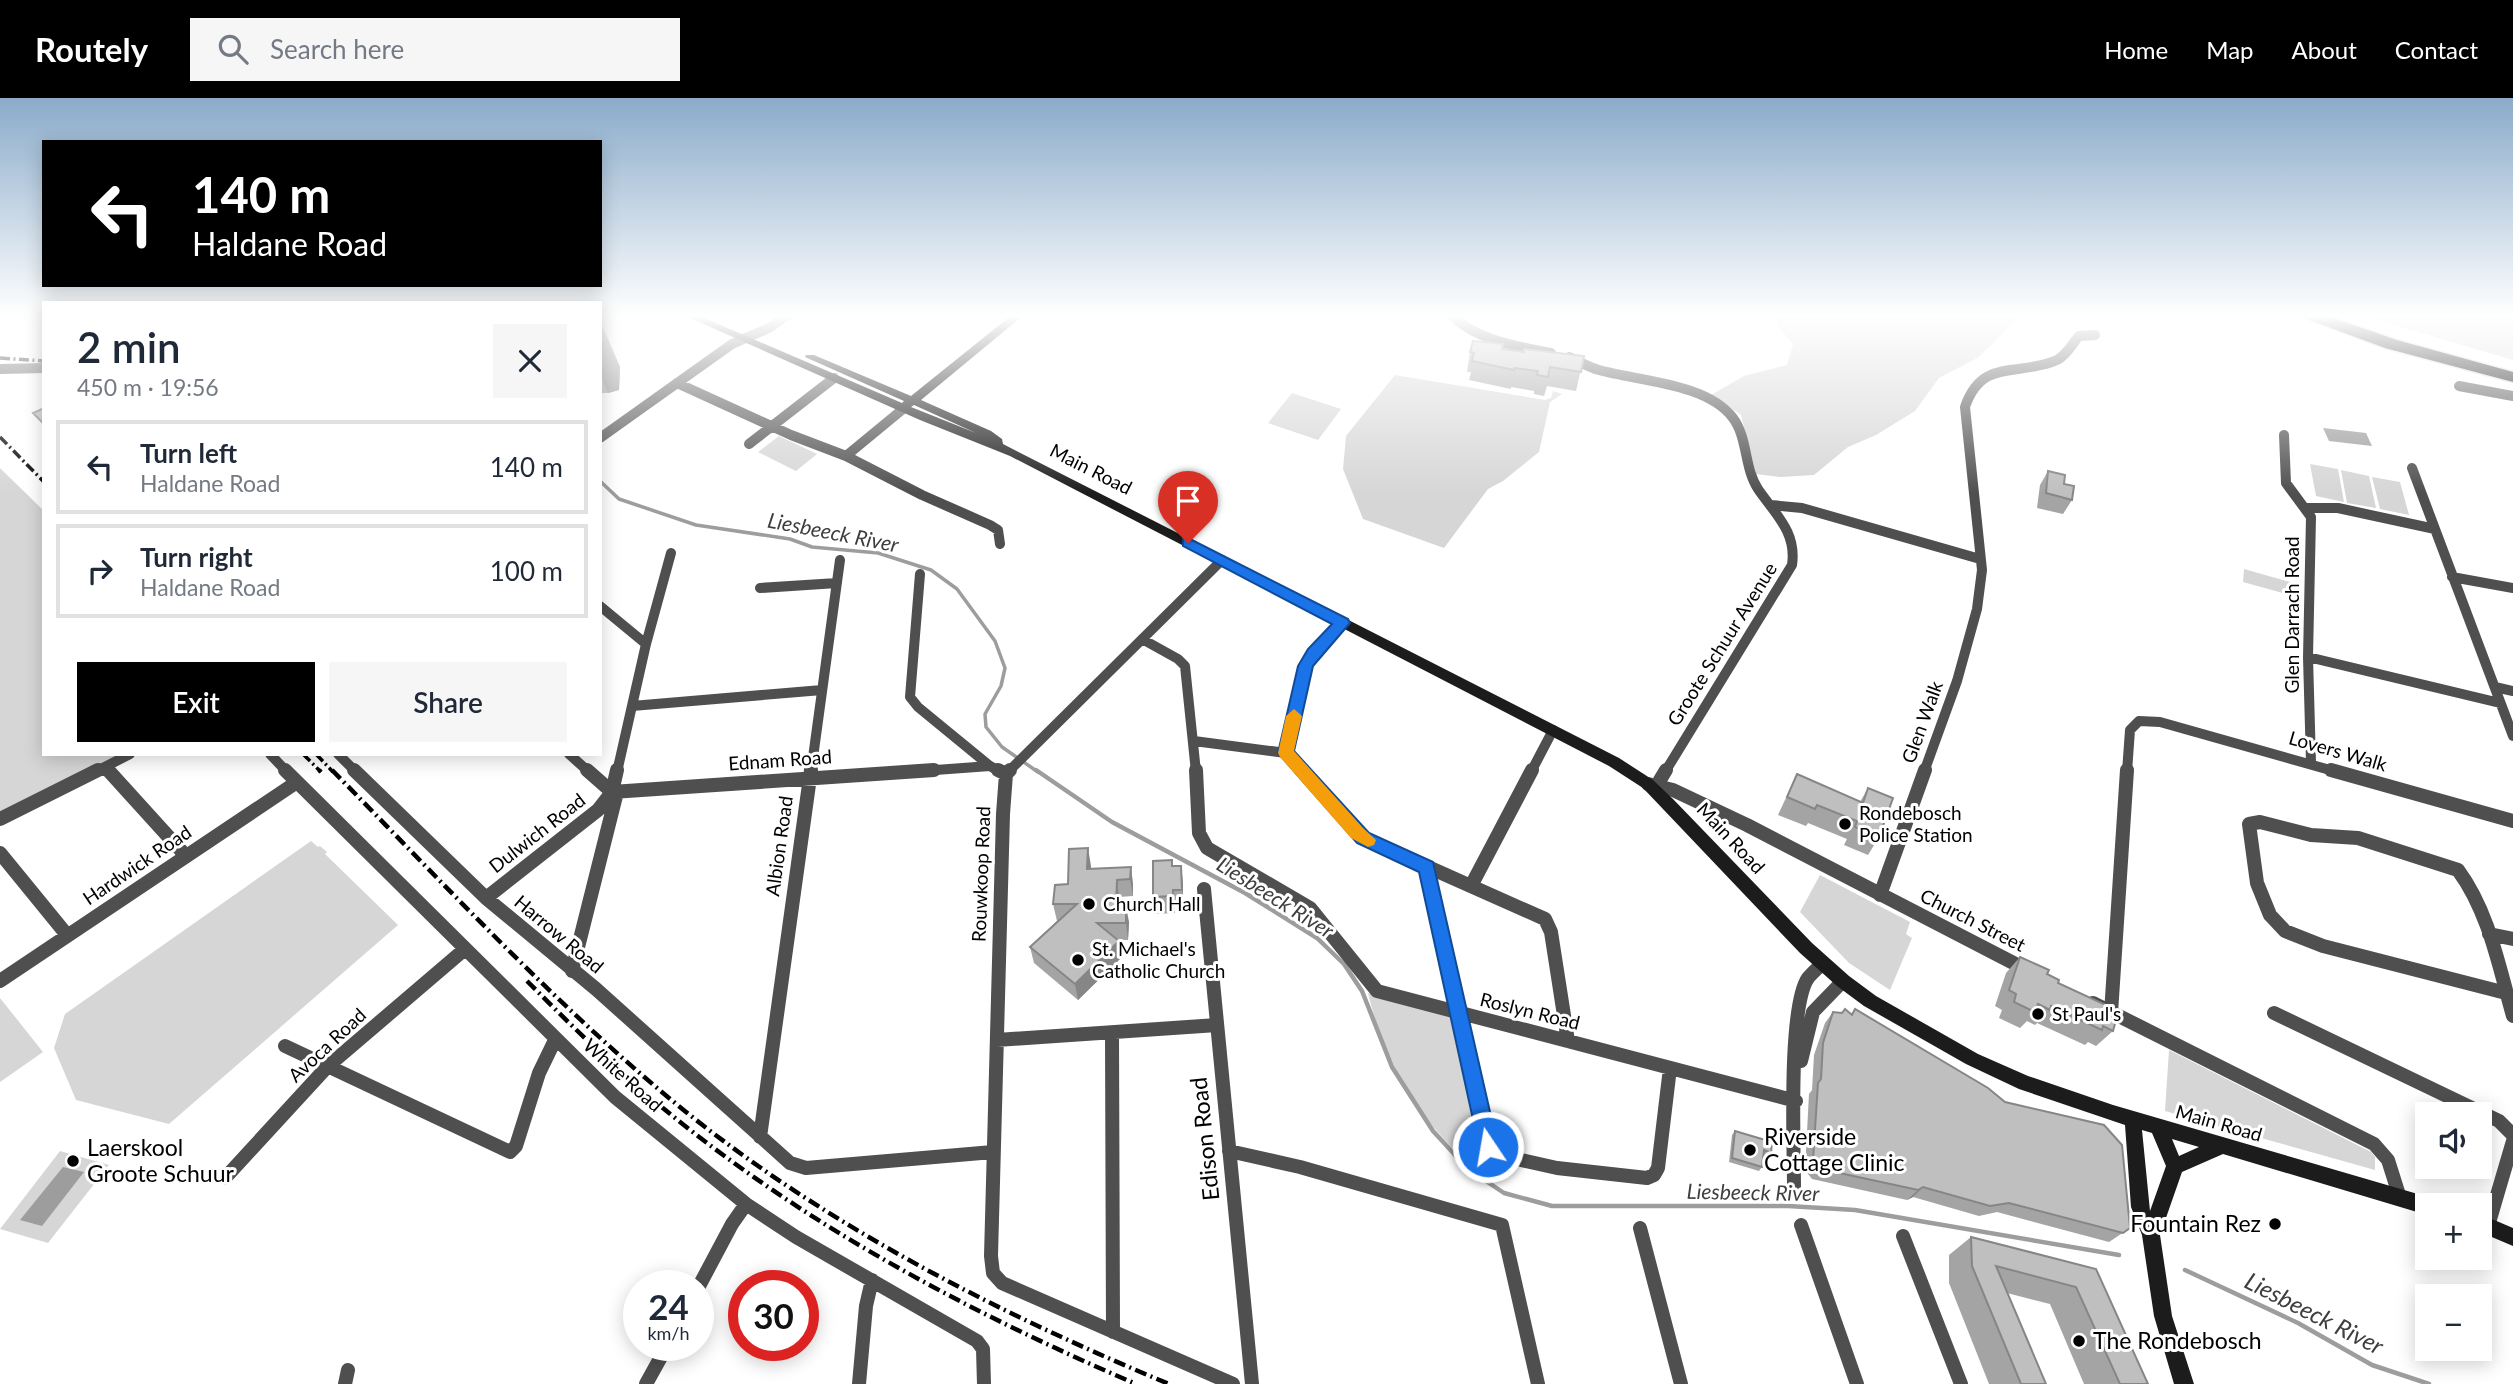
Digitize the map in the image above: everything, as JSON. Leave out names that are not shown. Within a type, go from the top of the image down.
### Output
[{"type":"main road","name":"Main Road","points":[[825,374],[987,433],[1014,453],[1614,762],[1652,785],[1843,981],[1870,1001],[1999,1072],[2052,1093],[2158,1127],[2415,1202]]},
{"type":"main road","name":"Main Road","points":[[841,374],[908,405]]},
{"type":"main road","points":[[908,405],[946,374]]},
{"type":"main road","points":[[2133,1119],[2140,1207],[2151,1235],[2163,1317],[2183,1384]]},
{"type":"main road","points":[[2151,1235],[2175,1166],[2158,1127]]},
{"type":"main road","points":[[2175,1166],[2221,1146]]},
{"type":"main road","points":[[2492,1228],[2513,1237]]},
{"type":"street","points":[[602,437],[690,374]]},
{"type":"street","name":"Groote Schuur Avenue","points":[[1616,374],[1690,393],[1721,408],[1735,421],[1748,471],[1794,545],[1792,565],[1652,785]]},
{"type":"street","name":"Glen Walk","points":[[1881,895],[1965,655],[1981,590],[1965,407],[1970,389],[1994,374]]},
{"type":"street","points":[[749,444],[834,378]]},
{"type":"street","points":[[677,383],[846,456],[922,495],[990,525],[1000,534],[1000,544]]},
{"type":"street","points":[[2459,386],[2513,396]]},
{"type":"street","points":[[846,456],[908,405]]},
{"type":"street","name":"Glen Darrach Road","points":[[2284,435],[2286,483],[2311,517],[2308,657],[2311,763]]},
{"type":"street","points":[[2412,468],[2513,736]]},
{"type":"street","points":[[1771,505],[1802,508],[1980,559]]},
{"type":"street","points":[[2305,508],[2329,507],[2435,529]]},
{"type":"street","name":"Dulwich Road","points":[[486,898],[598,810],[615,792],[646,644],[671,553]]},
{"type":"street","name":"Albion Road","points":[[760,1137],[840,560]]},
{"type":"street","points":[[920,573],[910,697],[918,707],[990,766],[1010,770],[1222,560]]},
{"type":"street","points":[[2452,577],[2513,588]]},
{"type":"street","points":[[760,588],[837,583]]},
{"type":"street","points":[[602,608],[646,644]]},
{"type":"street","points":[[1286,753],[1305,666],[1313,653],[1342,623]]},
{"type":"street","name":"Roslyn Road","points":[[1142,639],[1178,659],[1185,666],[1194,741],[1199,833],[1208,848],[1310,908],[1377,991],[1796,1101]]},
{"type":"street","points":[[2308,657],[2500,704]]},
{"type":"street","points":[[2495,687],[2513,691]]},
{"type":"street","points":[[632,706],[822,690]]},
{"type":"street","name":"Lovers Walk","points":[[2111,1013],[2130,730],[2139,721],[2151,720],[2513,821]]},
{"type":"street","points":[[1471,886],[1553,730]]},
{"type":"street","points":[[1194,741],[1286,753],[1363,838],[1540,915],[1549,924],[1568,1041]]},
{"type":"street","points":[[0,819],[126,756]]},
{"type":"street","name":"White Road","points":[[272,756],[615,1097],[746,1204],[796,1237],[977,1341],[983,1349],[985,1378]]},
{"type":"street","name":"Harrow Road","points":[[340,756],[486,898],[790,1163],[806,1168],[993,1152]]},
{"type":"street","points":[[571,756],[615,792],[572,971]]},
{"type":"street","name":"Ednam Road","points":[[615,792],[990,766]]},
{"type":"street","points":[[105,767],[186,856]]},
{"type":"street","name":"Rouwkoop Road","points":[[1010,770],[1003,814],[991,1266],[997,1278],[1113,1332]]},
{"type":"street","name":"Hardwick Road","points":[[0,981],[297,782]]},
{"type":"street","name":"Church Street","points":[[1652,785],[1725,815],[2038,975]]},
{"type":"street","points":[[2506,993],[2323,946],[2285,931],[2270,915],[2257,883],[2249,824],[2260,822],[2311,835],[2358,838],[2453,867],[2464,876],[2489,934],[2513,1016]]},
{"type":"street","points":[[0,853],[67,935]]},
{"type":"street","points":[[1427,867],[1488,1147],[1494,1154],[1557,1168],[1647,1178],[1654,1175],[1658,1168],[1670,1068]]},
{"type":"street","name":"Edison Road","points":[[1204,889],[1252,1384]]},
{"type":"street","points":[[2489,934],[2513,939]]},
{"type":"street","name":"Avoca Road","points":[[225,1178],[327,1066],[465,949]]},
{"type":"street","points":[[1794,1187],[1796,1046],[1801,995],[1807,979],[1823,963]]},
{"type":"street","points":[[1797,1078],[1813,1012],[1843,981]]},
{"type":"street","points":[[2074,994],[2374,1144],[2388,1160],[2400,1198]]},
{"type":"street","points":[[2274,1013],[2499,1121],[2507,1126],[2513,1135]]},
{"type":"street","points":[[997,1040],[1217,1025]]},
{"type":"street","points":[[1112,1034],[1113,1332],[1233,1384]]},
{"type":"street","points":[[285,1046],[506,1152],[512,1151],[516,1146],[539,1073],[555,1040]]},
{"type":"street","points":[[2492,1201],[2513,1141]]},
{"type":"street","points":[[1229,1151],[1262,1157],[1502,1225],[1538,1384]]},
{"type":"street","points":[[708,1270],[746,1204]]},
{"type":"street","points":[[1801,1225],[1857,1384]]},
{"type":"street","points":[[1640,1228],[1681,1384]]},
{"type":"street","points":[[1903,1236],[1961,1384]]},
{"type":"street","points":[[859,1384],[866,1306],[872,1280]]},
{"type":"street","points":[[646,1384],[659,1361]]},
{"type":"shaded area","points":[[1947,374],[1939,378],[1915,411],[1876,435],[1848,447],[1814,475],[1780,477],[1756,474],[1741,415],[1711,395],[1744,376]]},
{"type":"shaded area","points":[[1395,375],[1545,400],[1551,398],[1553,391],[1562,394],[1550,402],[1539,452],[1503,481],[1488,489],[1444,548],[1363,519],[1343,469],[1346,436]]},
{"type":"shaded area","points":[[1292,393],[1341,409],[1318,440],[1268,423]]},
{"type":"shaded area","points":[[2323,428],[2366,433],[2372,446],[2329,441]]},
{"type":"shaded area","points":[[779,436],[817,454],[796,471],[758,452]]},
{"type":"shaded area","points":[[2310,464],[2338,469],[2344,502],[2316,496]]},
{"type":"shaded area","points":[[0,468],[42,509],[42,756],[118,756],[0,814]]},
{"type":"shaded area","points":[[2341,470],[2369,476],[2376,508],[2347,503]]},
{"type":"shaded area","points":[[2372,477],[2400,482],[2409,515],[2380,509]]},
{"type":"shaded area","points":[[2244,569],[2290,582],[2290,595],[2243,582]]},
{"type":"shaded area","points":[[311,841],[327,852],[325,854],[398,925],[169,1124],[76,1100],[54,1048],[65,1014]]},
{"type":"shaded area","points":[[1820,875],[1910,922],[1906,934],[1912,938],[1890,990],[1849,963],[1800,912]]},
{"type":"shaded area","points":[[1368,993],[1455,1018],[1490,1179],[1447,1142],[1412,1098],[1386,1047]]},
{"type":"shaded area","points":[[0,998],[43,1052],[0,1082]]},
{"type":"shaded area","points":[[2169,1050],[2371,1152],[2375,1157],[2375,1170],[2165,1111]]},
{"type":"shaded area","points":[[60,1151],[109,1165],[48,1243],[0,1229]]},
{"type":"shaded area","points":[[63,1167],[84,1172],[42,1226],[20,1220]]},
{"type":"building","points":[[42,409],[42,422],[33,413]]},
{"type":"building","points":[[2048,471],[2065,475],[2064,484],[2074,486],[2072,500],[2046,493]]},
{"type":"building","points":[[1797,774],[1863,803],[1868,788],[1893,798],[1879,837],[1855,827],[1857,821],[1817,805],[1815,809],[1787,797]]},
{"type":"building","points":[[1088,848],[1087,869],[1131,867],[1130,879],[1117,880],[1116,906],[1126,906],[1126,923],[1097,923],[1119,941],[1075,984],[1030,947],[1077,904],[1053,904],[1055,885],[1068,884],[1069,849]]},
{"type":"building","points":[[1172,860],[1172,866],[1181,866],[1182,890],[1173,890],[1173,896],[1153,897],[1153,861]]},
{"type":"building","points":[[2020,957],[2049,970],[2047,974],[2059,980],[2058,983],[2108,1006],[2107,1012],[2117,1016],[2113,1031],[2103,1026],[2102,1030],[2051,1006],[2050,1010],[2038,1004],[2035,1012],[2014,1002],[2016,994],[2009,990]]},
{"type":"building","points":[[1845,1009],[1852,1015],[1855,1009],[1988,1088],[2005,1102],[2104,1125],[2122,1145],[2130,1228],[2123,1233],[2009,1203],[1990,1206],[1923,1187],[1918,1190],[1821,1169],[1813,1160],[1823,1043],[1833,1012],[1842,1013]]},
{"type":"building","name":"Riverside Cottage Clinic","points":[[1735,1131],[1772,1142],[1771,1153],[1764,1150],[1762,1167],[1732,1158]]},
{"type":"building","points":[[1971,1237],[2096,1269],[2148,1384],[2120,1384],[2076,1287],[1996,1266],[2046,1384],[2021,1384],[1972,1266]]},
{"type":"waterway","name":"Liesbeeck River","points":[[602,483],[619,499],[696,525],[790,539],[812,547],[878,553],[931,570],[957,589],[995,641],[1005,668],[1001,686],[985,714],[986,727],[1002,747],[1038,772]]},
{"type":"waterway","name":"Liesbeeck River","points":[[1036,770],[1112,822],[1245,893],[1317,938],[1344,964],[1362,991],[1392,1067],[1433,1131],[1468,1169],[1504,1193],[1552,1206],[1788,1206],[1855,1210],[2119,1255]]},
{"type":"waterway","name":"Liesbeeck River","points":[[2185,1270],[2298,1323],[2372,1365],[2429,1384]]},
{"type":"railway","points":[[0,437],[42,480]]},
{"type":"railway","points":[[305,756],[321,772]]},
{"type":"railway","points":[[318,756],[333,772]]},
{"type":"railway","points":[[332,770],[548,989],[639,1072],[741,1154],[857,1230],[918,1265],[1042,1328],[1169,1384]]},
{"type":"railway","points":[[527,981],[641,1090],[769,1188],[827,1226],[948,1295],[1136,1384]]},
{"type":"slow traffic","points":[[1294,716],[1286,753],[1357,833],[1368,840]]},
{"type":"place","name":"Rondebosch Police Station","points":[[1845,824]]},
{"type":"place","name":"Church Hall","points":[[1089,904]]},
{"type":"place","name":"St. Michael's Catholic Church","points":[[1078,960]]},
{"type":"place","name":"St Paul's","points":[[2038,1014]]},
{"type":"place","name":"Riverside Cottage Clinic","points":[[1750,1150]]},
{"type":"place","name":"Laerskool Groote Schuur","points":[[73,1161]]},
{"type":"place","name":"Fountain Rez","points":[[2275,1224]]},
{"type":"place","name":"The Rondebosch","points":[[2079,1341]]},
{"type":"route","points":[[1188,543],[1342,623],[1313,653],[1305,666],[1286,753],[1363,838],[1427,867],[1488,1147]]}]
